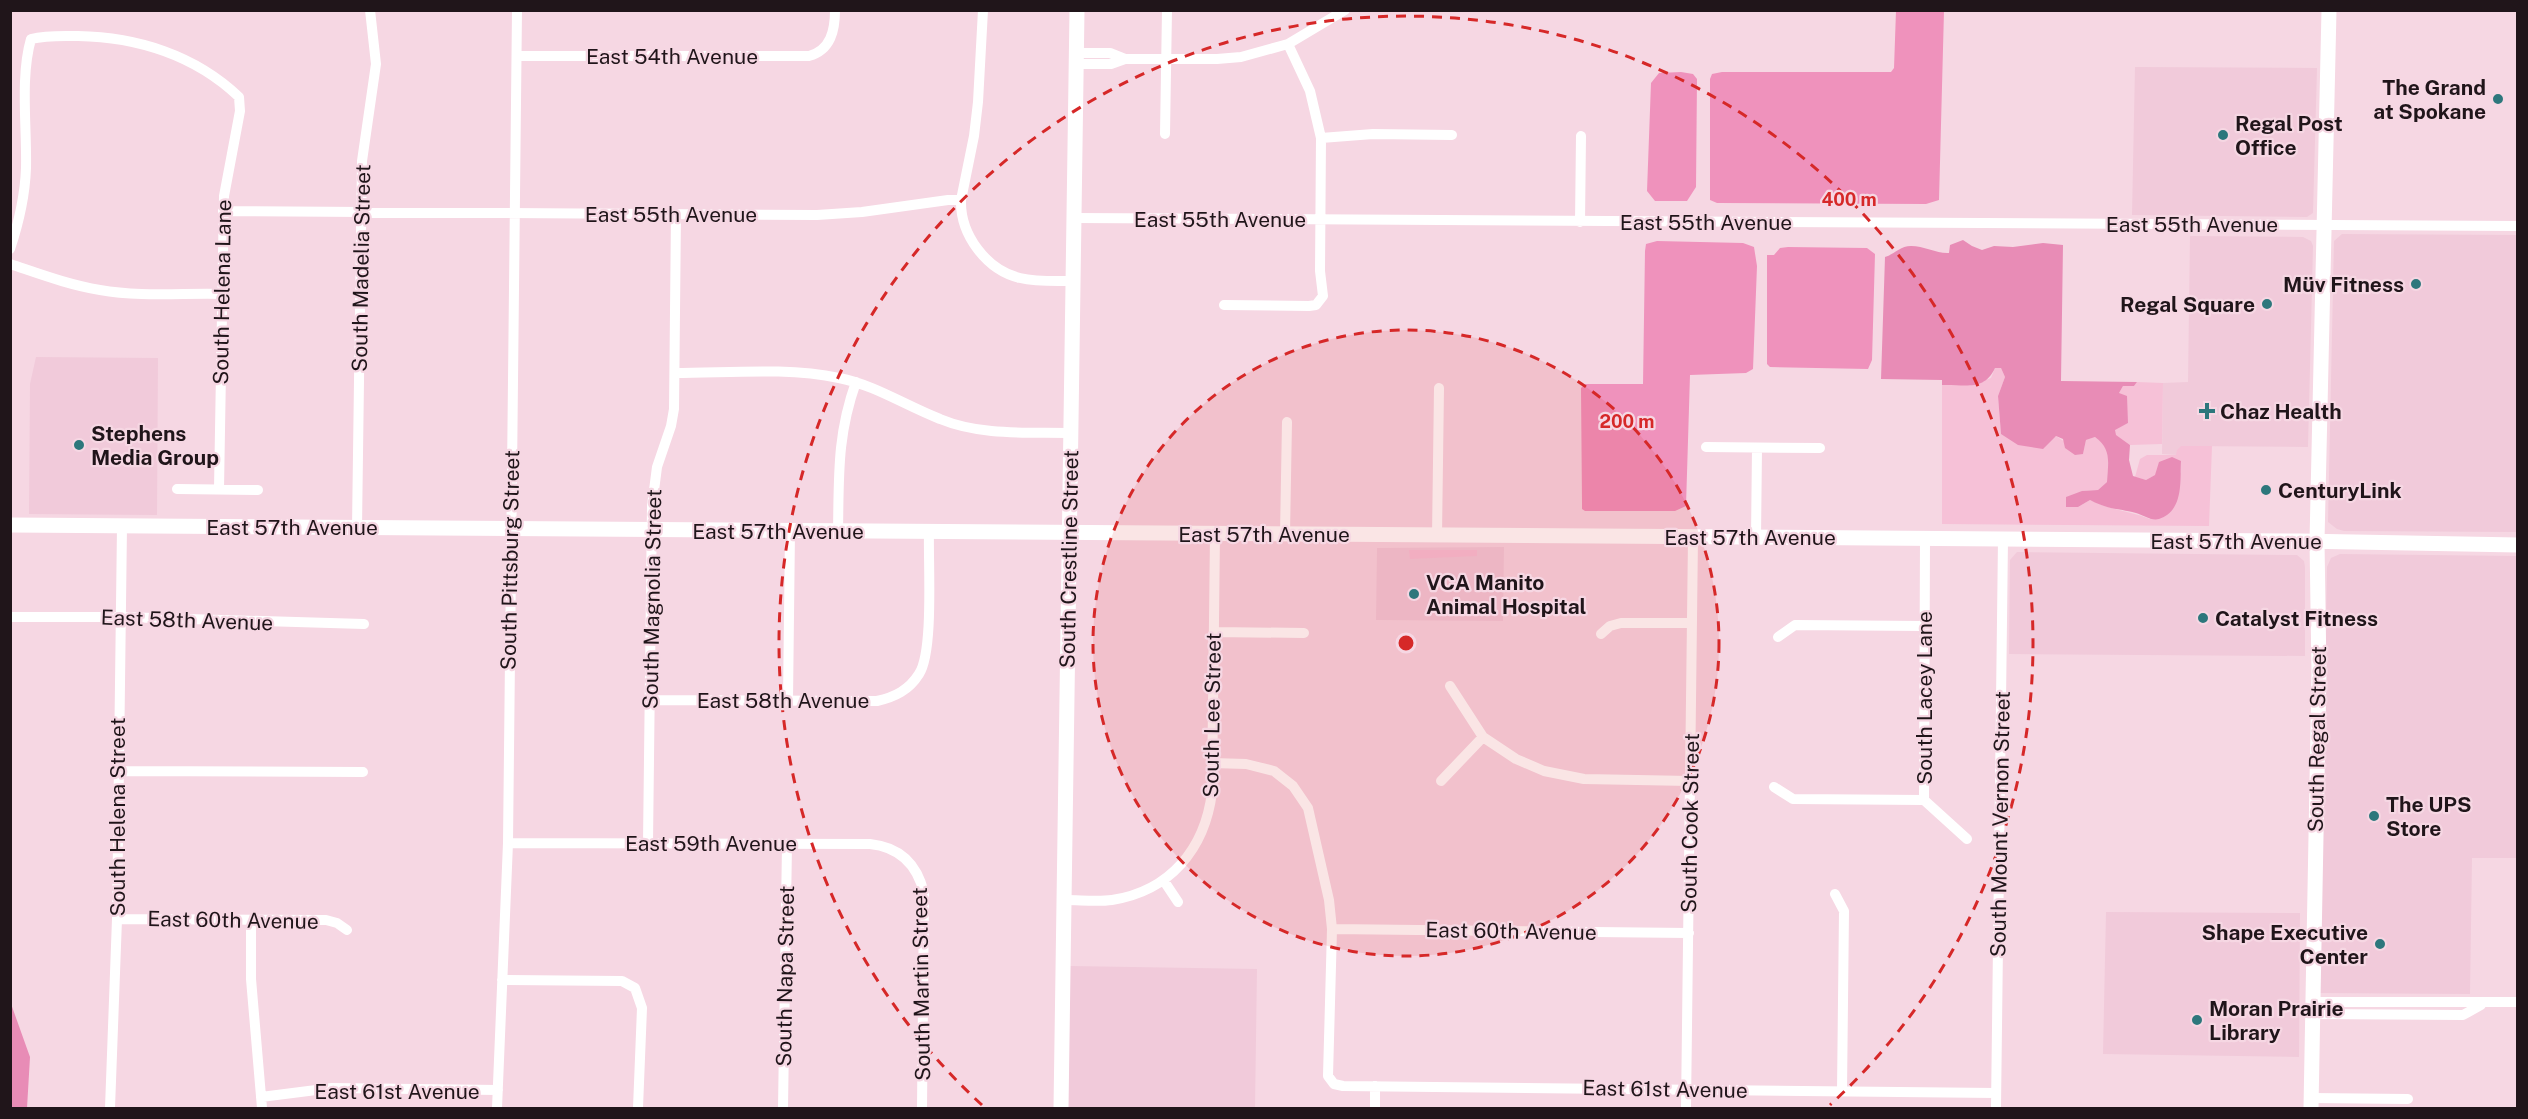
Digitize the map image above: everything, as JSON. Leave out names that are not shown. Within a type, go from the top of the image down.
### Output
[{"type":"main road","name":"South Crestline Street","points":[[1061,1108],[1077,10]]},
{"type":"main road","name":"South Regal Street","points":[[2311,1103],[2319,673],[2317,541],[2329,10]]},
{"type":"main road","name":"East 57th Avenue","points":[[10,525],[2317,541],[2517,545]]},
{"type":"street","name":"South Madelia Street","points":[[357,528],[363,152],[375,84],[376,64],[370,10]]},
{"type":"street","name":"South Pittsburg Street","points":[[497,1108],[508,843],[517,10]]},
{"type":"street","name":"East 54th Avenue","points":[[517,56],[800,57],[815,54],[824,48],[834,31],[835,10]]},
{"type":"street","points":[[983,10],[978,102],[974,136],[961,200],[961,212],[971,238],[986,260],[997,268],[1008,274],[1033,280],[1072,281]]},
{"type":"street","points":[[1165,134],[1167,10]]},
{"type":"street","points":[[1076,58],[1110,53],[1125,59],[1241,57],[1288,44],[1345,10]]},
{"type":"street","name":"South Helena Lane","points":[[10,249],[21,212],[25,185],[26,64],[31,39],[53,36],[116,38],[158,47],[219,80],[239,97],[240,111],[225,180],[223,211],[219,489]]},
{"type":"street","points":[[1224,305],[1309,306],[1321,302],[1323,289],[1320,271],[1321,138],[1310,91],[1288,44]]},
{"type":"street","points":[[1321,138],[1373,134],[1452,135]]},
{"type":"street","points":[[1580,222],[1581,136]]},
{"type":"street","name":"East 55th Avenue","points":[[223,211],[842,214],[961,200]]},
{"type":"street","name":"South Magnolia Street","points":[[648,843],[653,491],[657,467],[672,419],[675,373],[676,214]]},
{"type":"street","name":"East 55th Avenue","points":[[1074,218],[2517,226]]},
{"type":"street","points":[[10,264],[78,286],[102,291],[222,294]]},
{"type":"street","points":[[675,373],[794,373],[838,378],[856,382],[956,424],[1012,432],[1070,433]]},
{"type":"street","points":[[838,531],[840,442],[856,382]]},
{"type":"street","points":[[1437,536],[1439,388]]},
{"type":"street","points":[[1285,534],[1287,422]]},
{"type":"street","points":[[1707,447],[1820,448]]},
{"type":"street","points":[[1756,538],[1757,448]]},
{"type":"street","points":[[177,489],[258,490]]},
{"type":"street","name":"South Helena Street","points":[[111,1108],[117,919],[117,771],[122,526]]},
{"type":"street","points":[[788,700],[790,531]]},
{"type":"street","name":"East 58th Avenue","points":[[650,700],[877,701],[895,696],[912,683],[924,663],[927,648],[929,532]]},
{"type":"street","name":"South Lee Street","points":[[1065,900],[1111,900],[1128,897],[1156,887],[1191,851],[1204,828],[1210,804],[1212,763],[1215,534]]},
{"type":"street","name":"South Cook Street","points":[[1686,1108],[1693,537]]},
{"type":"street","name":"South Lacey Lane","points":[[1925,538],[1924,800],[1966,838]]},
{"type":"street","name":"South Mount Vernon Street","points":[[1996,1108],[2003,539]]},
{"type":"street","name":"East 58th Avenue","points":[[10,617],[120,617],[364,624]]},
{"type":"street","points":[[1601,634],[1610,626],[1621,623],[1692,622]]},
{"type":"street","points":[[1778,637],[1795,626],[1924,626]]},
{"type":"street","points":[[1214,632],[1304,633]]},
{"type":"street","points":[[1450,686],[1483,737],[1516,759],[1561,776],[1613,781],[1690,781]]},
{"type":"street","points":[[1441,781],[1483,737]]},
{"type":"street","points":[[1212,763],[1246,764],[1274,771],[1293,786],[1308,808],[1329,900],[1332,929]]},
{"type":"street","points":[[117,771],[363,772]]},
{"type":"street","points":[[1774,787],[1793,799],[1924,800]]},
{"type":"street","name":"East 59th Avenue","points":[[508,843],[881,846],[900,854],[910,862]]},
{"type":"street","name":"South Napa Street","points":[[783,1108],[787,844]]},
{"type":"street","name":"South Martin Street","points":[[910,862],[924,893],[922,1108]]},
{"type":"street","points":[[1164,881],[1178,902]]},
{"type":"street","points":[[1835,894],[1844,911],[1842,1091]]},
{"type":"street","name":"East 60th Avenue","points":[[117,919],[326,920],[337,923],[347,930]]},
{"type":"street","points":[[252,920],[252,989],[262,1108]]},
{"type":"street","name":"East 61st Avenue","points":[[1332,929],[1329,1076],[1334,1084],[1996,1093]]},
{"type":"street","name":"East 60th Avenue","points":[[1332,929],[1689,933]]},
{"type":"street","points":[[502,980],[622,981],[635,988],[642,1008],[638,1108]]},
{"type":"street","points":[[2313,1008],[2517,1002]]},
{"type":"street","points":[[1375,1108],[1376,1086]]},
{"type":"street","name":"East 61st Avenue","points":[[261,1097],[332,1088],[498,1090]]},
{"type":"street","points":[[2311,1103],[2408,1099]]},
{"type":"shaded area","points":[[1896,11],[1944,11],[1939,200],[1926,204],[1717,203],[1710,200],[1710,79],[1712,74],[1722,72],[1891,72],[1894,68]]},
{"type":"shaded area","points":[[2135,67],[2317,68],[2313,213],[2307,217],[2132,215]]},
{"type":"shaded area","points":[[1659,73],[1693,74],[1697,79],[1696,187],[1687,201],[1655,201],[1647,191],[1651,83]]},
{"type":"shaded area","points":[[2342,234],[2517,235],[2517,532],[2344,531],[2328,522],[2334,241]]},
{"type":"shaded area","points":[[2190,236],[2303,237],[2311,241],[2313,246],[2308,447],[2182,446],[2177,455],[2162,454],[2163,383],[2188,382]]},
{"type":"shaded area","points":[[1963,240],[1982,250],[1994,246],[2013,247],[2043,243],[2063,245],[2061,381],[2137,382],[2134,386],[2123,386],[2119,393],[2127,396],[2128,423],[2115,430],[2116,435],[2130,445],[2129,460],[2133,476],[2146,480],[2155,475],[2159,462],[2172,457],[2181,461],[2177,502],[2167,515],[2153,519],[2090,500],[2078,507],[2066,507],[2066,497],[2082,491],[2098,490],[2107,482],[2107,452],[2095,437],[2086,440],[2083,454],[2075,455],[2065,448],[2063,439],[2056,436],[2043,449],[2018,445],[2001,434],[1998,396],[2005,377],[2001,368],[1995,368],[1985,381],[1973,385],[1942,385],[1942,380],[1881,379],[1885,257],[1904,247],[1911,246],[1949,253],[1950,245]]},
{"type":"shaded area","points":[[1657,241],[1743,243],[1754,247],[1757,266],[1753,369],[1746,373],[1690,375],[1686,506],[1675,511],[1585,511],[1582,509],[1581,388],[1585,384],[1643,384],[1645,251],[1646,244]]},
{"type":"shaded area","points":[[1780,248],[1867,248],[1875,254],[1872,360],[1868,369],[1770,367],[1767,364],[1767,255],[1774,255]]},
{"type":"shaded area","points":[[36,357],[158,358],[157,515],[29,514],[30,384]]},
{"type":"shaded area","points":[[1995,368],[2001,368],[2005,377],[1998,396],[2001,434],[2051,440],[2056,436],[2083,454],[2086,440],[2095,437],[2105,447],[2108,457],[2107,482],[2098,490],[2082,491],[2078,507],[2090,500],[2150,519],[2181,472],[2181,461],[2146,480],[2135,477],[2140,459],[2147,455],[2176,455],[2181,446],[2212,446],[2209,526],[1942,524],[1942,385],[1971,385],[1991,378]]},
{"type":"shaded area","points":[[2137,382],[2163,383],[2162,444],[2130,445],[2115,435],[2115,429],[2128,423],[2119,393],[2123,386],[2134,386]]},
{"type":"shaded area","points":[[1504,547],[1503,621],[1376,620],[1377,548]]},
{"type":"shaded area","points":[[1409,550],[1477,550],[1477,556],[1410,559]]},
{"type":"shaded area","points":[[2017,552],[2297,555],[2304,561],[2305,567],[2305,656],[2009,654],[2010,560]]},
{"type":"shaded area","points":[[2340,554],[2517,556],[2517,858],[2472,858],[2470,994],[2319,993],[2327,567],[2331,558]]},
{"type":"shaded area","points":[[2106,912],[2300,913],[2299,1057],[2103,1054]]},
{"type":"shaded area","points":[[1070,966],[1257,969],[1255,1108],[1068,1108]]},
{"type":"shaded area","points":[[10,1001],[30,1057],[27,1108],[11,1108]]},
{"type":"place","name":"The Grand at Spokane","points":[[2498,99]]},
{"type":"place","name":"Regal Post Office","points":[[2223,135]]},
{"type":"place","name":"Müv Fitness","points":[[2416,284]]},
{"type":"place","name":"Regal Square","points":[[2267,304]]},
{"type":"place","name":"Chaz Health","points":[[2207,411]]},
{"type":"place","name":"Stephens Media Group","points":[[79,445]]},
{"type":"place","name":"CenturyLink","points":[[2266,490]]},
{"type":"place","name":"VCA Manito Animal Hospital","points":[[1414,594]]},
{"type":"place","name":"Catalyst Fitness","points":[[2203,618]]},
{"type":"place","name":"The UPS Store","points":[[2374,816]]},
{"type":"place","name":"Shape Executive Center","points":[[2380,944]]},
{"type":"place","name":"Moran Prairie Library","points":[[2197,1020]]}]
